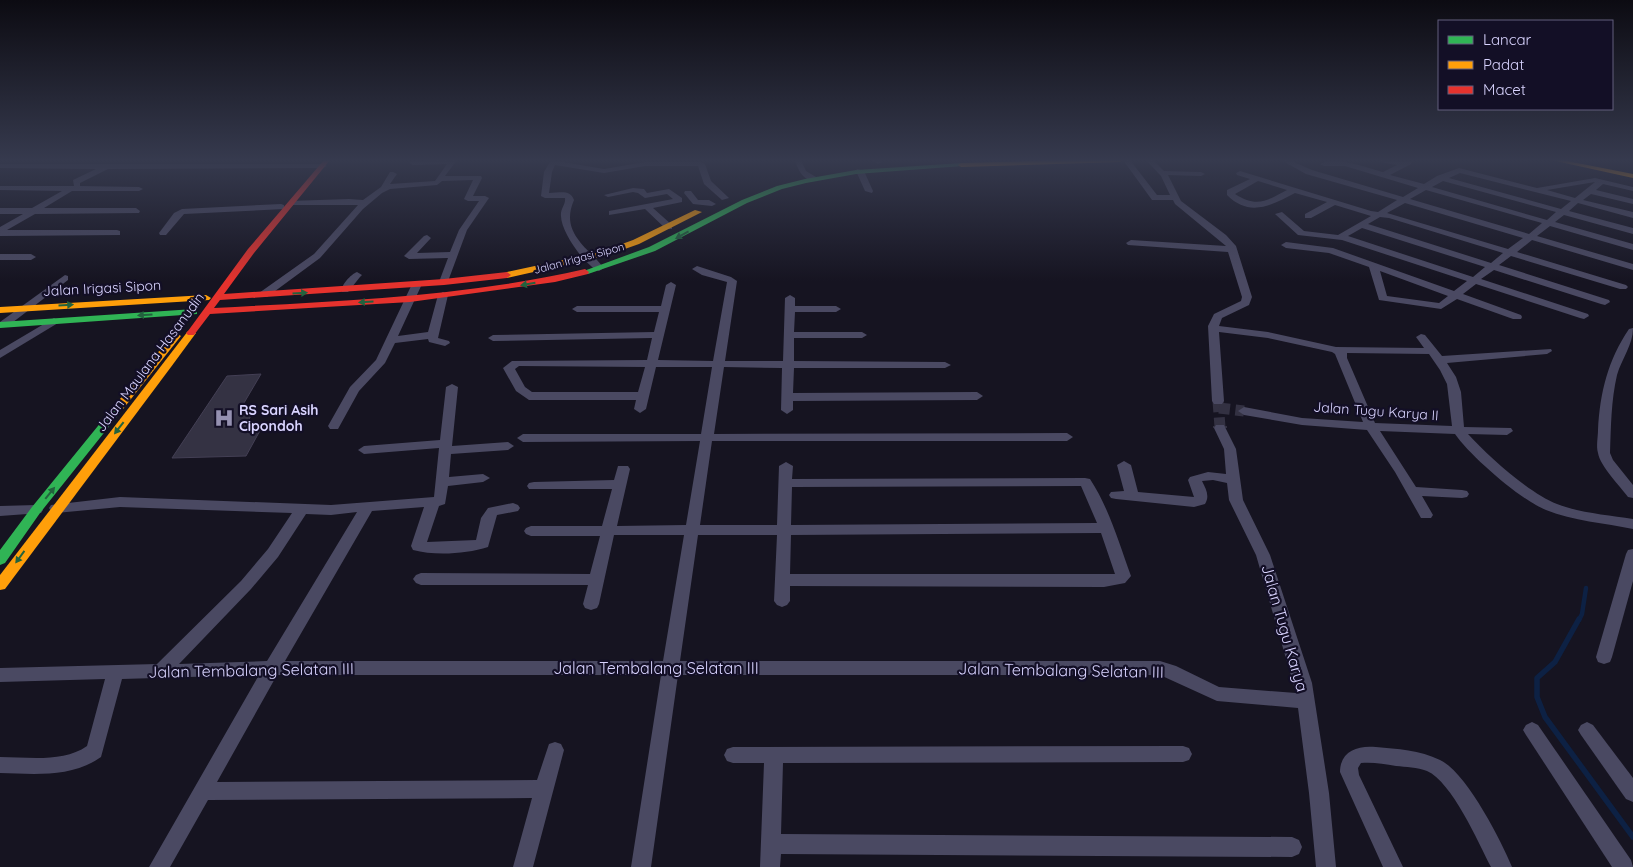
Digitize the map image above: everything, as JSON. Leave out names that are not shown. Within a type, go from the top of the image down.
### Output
[{"type":"street","points":[[0,232],[51,200]]},
{"type":"street","name":"Jalan Maulana Hasanudin","points":[[0,586],[143,398],[209,305],[293,200]]},
{"type":"street","points":[[258,296],[312,261],[334,240],[352,214],[369,200]]},
{"type":"street","points":[[444,282],[464,230],[475,213],[480,209],[484,200]]},
{"type":"street","points":[[570,200],[565,210],[565,220],[577,244],[594,262]]},
{"type":"street","points":[[612,213],[676,200]]},
{"type":"street","points":[[695,200],[712,204]]},
{"type":"street","name":"Jalan Irigasi Sipon","points":[[0,310],[209,305],[245,309],[410,298],[531,284],[594,262],[669,228],[720,200]]},
{"type":"street","name":"Jalan Irigasi Sipon","points":[[3,324],[54,321],[209,305],[258,296],[417,285],[519,274],[594,262],[640,254],[674,239],[747,200]]},
{"type":"street","points":[[1177,200],[1223,237],[1232,249],[1247,300],[1218,316],[1213,328],[1218,401]]},
{"type":"street","points":[[1242,200],[1265,206],[1275,200]]},
{"type":"street","points":[[1329,200],[1370,213],[1390,216],[1623,287]]},
{"type":"street","points":[[1279,214],[1301,233],[1336,238],[1342,237],[1402,200]]},
{"type":"street","points":[[1405,200],[1633,266]]},
{"type":"street","points":[[1471,200],[1633,247]]},
{"type":"street","points":[[1521,200],[1633,231]]},
{"type":"street","points":[[1374,267],[1383,298],[1441,306],[1576,200]]},
{"type":"street","points":[[1579,200],[1633,215]]},
{"type":"street","points":[[163,233],[177,215],[183,212],[320,202],[366,203]]},
{"type":"street","points":[[1308,216],[1334,202]]},
{"type":"street","points":[[646,206],[669,228]]},
{"type":"street","points":[[0,211],[136,211]]},
{"type":"street","points":[[1362,224],[1605,302]]},
{"type":"street","points":[[0,232],[117,233]]},
{"type":"street","points":[[1342,237],[1584,316]]},
{"type":"street","points":[[427,238],[409,256],[455,255]]},
{"type":"street","points":[[1131,243],[1232,249]]},
{"type":"street","points":[[1286,245],[1330,250],[1517,317]]},
{"type":"street","points":[[0,257],[31,257]]},
{"type":"street","points":[[641,867],[670,668],[732,280],[723,276],[707,274],[697,269]]},
{"type":"street","points":[[345,290],[357,275]]},
{"type":"street","points":[[3,324],[64,278]]},
{"type":"street","points":[[334,426],[354,389],[377,367],[417,285]]},
{"type":"street","points":[[640,409],[671,285]]},
{"type":"street","points":[[443,295],[433,340],[435,342],[445,342]]},
{"type":"street","points":[[787,410],[790,304],[836,309]]},
{"type":"street","name":"Jalan Maulana Hasanudin","points":[[0,560],[36,510],[124,399],[209,305]]},
{"type":"street","points":[[577,309],[665,309]]},
{"type":"street","points":[[0,355],[54,321]]},
{"type":"street","points":[[1213,328],[1277,337],[1336,350],[1436,356],[1547,351]]},
{"type":"street","points":[[1633,331],[1616,358],[1606,392],[1604,453],[1607,461],[1633,494]]},
{"type":"street","points":[[390,340],[433,335]]},
{"type":"street","points":[[493,338],[658,335]]},
{"type":"street","points":[[789,335],[862,335]]},
{"type":"street","points":[[1421,337],[1446,371],[1455,392],[1455,410],[1460,431],[1488,460],[1543,503],[1560,510],[1633,524]]},
{"type":"street","points":[[1336,350],[1341,353],[1341,358],[1371,427],[1426,515]]},
{"type":"street","points":[[643,396],[529,396],[520,389],[509,368],[516,363],[945,365]]},
{"type":"street","points":[[0,511],[36,510],[120,502],[301,510],[367,508],[440,501],[452,388]]},
{"type":"street","points":[[788,398],[977,396]]},
{"type":"street","points":[[124,399],[143,398]]},
{"type":"street","name":"Jalan Tugu Karya II","points":[[1244,411],[1267,417],[1371,427],[1507,431]]},
{"type":"street","name":"Jalan Tugu Karya","points":[[1220,428],[1230,449],[1233,480],[1240,510],[1263,555],[1303,683],[1326,867]]},
{"type":"street","points":[[523,438],[1067,437]]},
{"type":"street","points":[[364,450],[508,446]]},
{"type":"street","points":[[1124,465],[1132,496]]},
{"type":"street","points":[[782,601],[786,466]]},
{"type":"street","points":[[591,604],[623,468]]},
{"type":"street","points":[[1116,495],[1194,502],[1200,501],[1201,495],[1195,480],[1199,477],[1205,476],[1233,480]]},
{"type":"street","points":[[442,482],[483,478]]},
{"type":"street","points":[[782,580],[1114,580],[1123,576],[1107,529],[1091,491],[1084,482],[786,483]]},
{"type":"street","points":[[534,486],[619,484]]},
{"type":"street","points":[[1412,491],[1462,494]]},
{"type":"street","points":[[433,502],[418,546],[433,548],[483,543],[488,518],[493,511],[513,508]]},
{"type":"street","points":[[159,867],[272,668],[367,508]]},
{"type":"street","points":[[161,671],[246,585],[273,553],[301,510]]},
{"type":"street","points":[[532,531],[1107,529]]},
{"type":"street","points":[[1604,657],[1633,554]]},
{"type":"street","points":[[421,578],[597,580]]},
{"type":"street","name":"Jalan Tembalang Selatan III","points":[[0,675],[272,668],[1160,668],[1217,694],[1306,701]]},
{"type":"street","points":[[0,766],[73,762],[95,751],[116,672]]},
{"type":"street","points":[[1532,730],[1624,867]]},
{"type":"street","points":[[1587,730],[1633,793]]},
{"type":"street","points":[[523,867],[555,750]]},
{"type":"street","points":[[733,756],[1183,754]]},
{"type":"street","points":[[1393,867],[1350,776],[1348,766],[1357,755],[1367,754],[1424,761],[1439,769],[1464,800],[1502,867]]},
{"type":"street","points":[[770,867],[774,755]]},
{"type":"street","points":[[202,791],[544,789]]},
{"type":"street","points":[[771,844],[1292,847]]},
{"type":"building","name":"RS Sari Asih Cipondoh","points":[[261,374],[241,408],[254,409],[245,428],[262,427],[246,456],[172,458],[227,376]]},
{"type":"waterway","points":[[1579,620],[1582,614],[1586,588]]},
{"type":"waterway","points":[[1579,619],[1555,662],[1537,678],[1537,697],[1545,717],[1633,837]]},
{"type":"tunnel","points":[[1218,401],[1220,427]]},
{"type":"tunnel","points":[[1219,408],[1244,411]]},
{"type":"traffic: fast","points":[[585,272],[619,262],[652,249],[748,200]]},
{"type":"traffic: fast","points":[[0,325],[194,312]]},
{"type":"traffic: fast","points":[[0,560],[36,510],[119,407]]},
{"type":"traffic: slow","points":[[507,275],[602,254],[636,242],[698,212]]},
{"type":"traffic: slow","points":[[0,310],[206,298]]},
{"type":"traffic: slow","points":[[0,585],[191,333]]},
{"type":"traffic: slow","points":[[119,407],[176,336]]},
{"type":"traffic: jam","points":[[191,333],[251,251],[293,200]]},
{"type":"traffic: jam","points":[[207,311],[410,299],[555,279],[585,272]]},
{"type":"traffic: jam","points":[[218,297],[444,282],[507,275]]},
{"type":"place","name":"RS Sari Asih Cipondoh","points":[[224,418]]}]
